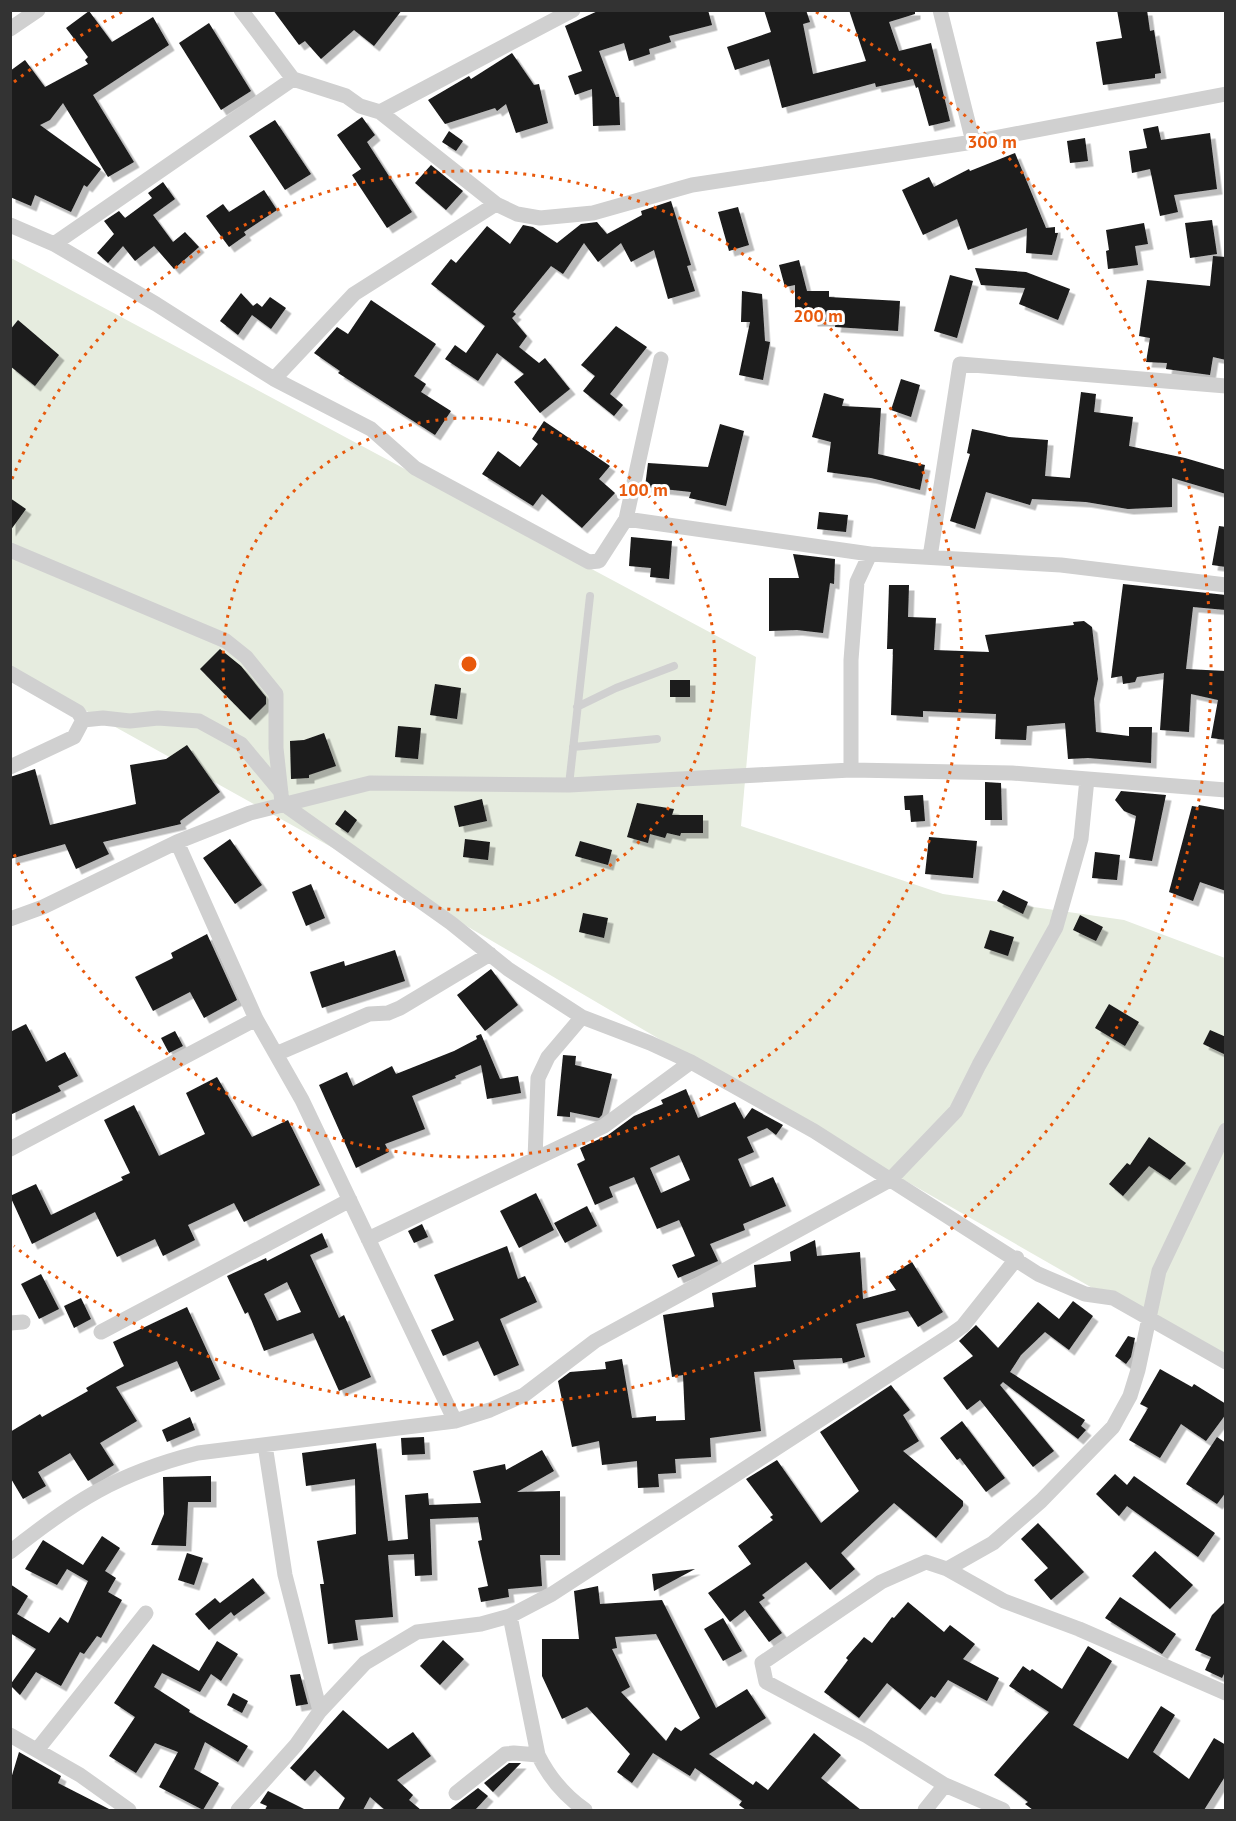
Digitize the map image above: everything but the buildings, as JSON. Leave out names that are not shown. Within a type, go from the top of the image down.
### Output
[{"type":"street","points":[[10,29],[38,10]]},
{"type":"street","points":[[241,10],[293,79],[346,96],[360,106],[380,112],[496,204],[517,214],[540,218],[593,213],[692,185],[973,142],[1226,94]]},
{"type":"street","points":[[380,112],[573,10]]},
{"type":"street","points":[[940,10],[973,142]]},
{"type":"street","points":[[54,244],[293,79]]},
{"type":"street","points":[[274,379],[354,294],[496,204]]},
{"type":"street","points":[[10,225],[54,244],[156,304],[274,379],[371,429],[415,468],[589,562],[598,561],[626,519],[661,358]]},
{"type":"street","points":[[930,557],[960,364],[1226,386]]},
{"type":"street","points":[[626,519],[870,554],[1061,565],[1226,585]]},
{"type":"street","points":[[10,550],[226,641],[246,657],[276,694],[276,748],[282,797]]},
{"type":"street","points":[[851,770],[851,660],[857,582],[870,554]]},
{"type":"street","points":[[10,673],[78,712],[83,720]]},
{"type":"street","points":[[83,720],[103,718],[130,721],[158,718],[199,721],[241,744],[282,797],[451,922],[490,954],[582,1017],[650,1043],[691,1062],[814,1131],[1063,1287],[1085,1294],[1113,1298],[1226,1362]]},
{"type":"street","points":[[10,767],[74,737],[83,720]]},
{"type":"street","points":[[10,919],[43,907],[177,842],[282,797],[370,783],[569,785],[851,770],[1012,773],[1226,790]]},
{"type":"street","points":[[10,1552],[92,1492],[143,1468],[198,1453],[455,1421],[490,1410],[524,1395],[595,1341],[890,1180],[956,1111],[979,1065],[1052,936],[1081,839],[1087,779]]},
{"type":"street","points":[[177,842],[256,1019],[350,1200],[455,1421]]},
{"type":"street","points":[[276,1054],[369,1014],[388,1013],[400,1008],[490,954]]},
{"type":"street","points":[[535,1159],[538,1078],[548,1057],[582,1017]]},
{"type":"street","points":[[10,1149],[256,1019]]},
{"type":"street","points":[[368,1239],[604,1126],[691,1062]]},
{"type":"street","points":[[946,1569],[993,1543],[1041,1501],[1113,1427],[1130,1396],[1159,1271],[1226,1130]]},
{"type":"street","points":[[101,1332],[350,1200]]},
{"type":"street","points":[[238,1810],[296,1745],[320,1711],[365,1664],[417,1632],[481,1624],[510,1616],[552,1594],[701,1500],[747,1466],[963,1326],[1017,1258]]},
{"type":"street","points":[[265,1445],[285,1575],[320,1711]]},
{"type":"street","points":[[1003,1810],[945,1785],[867,1737],[766,1682],[762,1664],[881,1582],[926,1562],[946,1569],[1004,1601],[1089,1634],[1226,1693]]},
{"type":"street","points":[[37,1750],[146,1613]]},
{"type":"street","points":[[510,1616],[538,1755],[545,1770],[570,1800],[585,1810]]},
{"type":"street","points":[[10,1735],[80,1775],[123,1809]]},
{"type":"street","points":[[456,1793],[505,1754],[538,1755]]},
{"type":"street","points":[[925,1810],[945,1785]]},
{"type":"lane","points":[[569,785],[590,596]]},
{"type":"lane","points":[[577,707],[616,688],[674,666]]},
{"type":"lane","points":[[573,747],[657,739]]},
{"type":"shaded area","points":[[11,258],[756,657],[741,826],[943,894],[1124,920],[1225,958],[1225,1364],[719,1074],[342,853],[11,669]]}]
